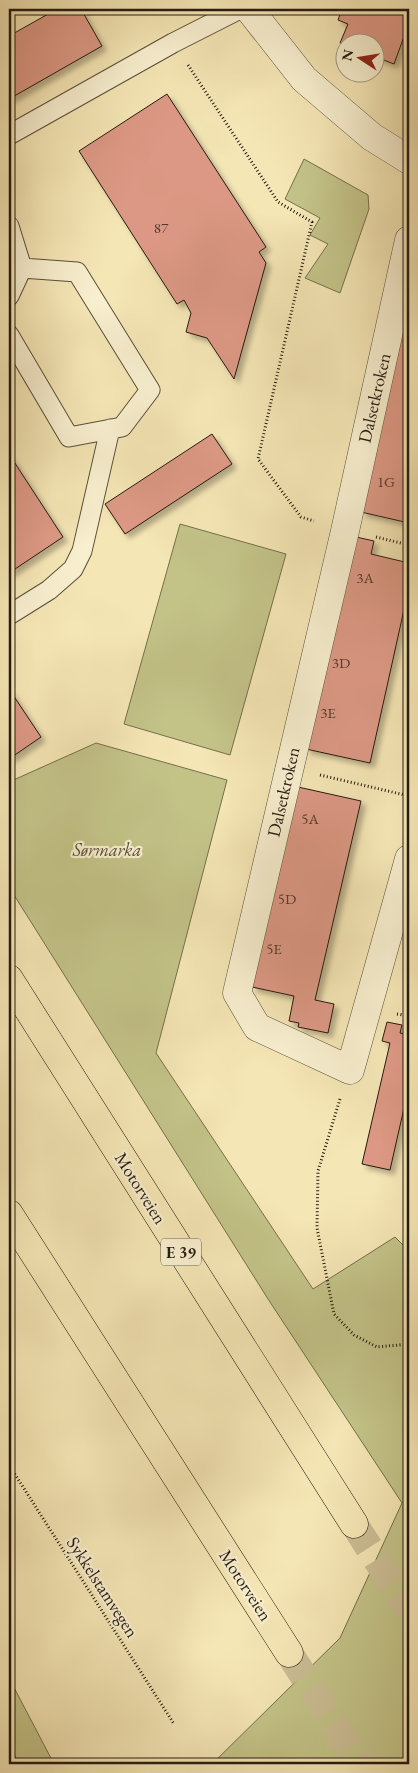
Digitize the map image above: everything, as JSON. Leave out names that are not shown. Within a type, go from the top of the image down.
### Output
[{"type":"highway","name":"Motorveien","points":[[9,979],[354,1524]]},
{"type":"highway","name":"Motorveien","points":[[9,1214],[289,1653]]},
{"type":"street","points":[[249,9],[304,79],[372,137],[409,160]]},
{"type":"street","name":"Dalsetkroken","points":[[350,1070],[257,1027],[237,992],[345,530],[409,240]]},
{"type":"street","points":[[350,1070],[409,859]]},
{"type":"lane","points":[[9,135],[173,43],[240,9]]},
{"type":"lane","points":[[9,226],[22,268],[9,296]]},
{"type":"lane","points":[[9,335],[69,437],[122,427],[150,390],[76,272],[22,268]]},
{"type":"lane","points":[[9,615],[49,590],[72,569],[82,551],[110,429]]},
{"type":"path","points":[[173,43],[278,202],[312,222],[258,460],[301,517],[345,530]]},
{"type":"path","points":[[288,768],[409,796]]},
{"type":"path","points":[[350,1070],[318,1171],[317,1228],[326,1277],[334,1314],[354,1335],[377,1347],[409,1344]]},
{"type":"path","name":"Sykkelstamvegen","points":[[9,1465],[174,1724]]},
{"type":"green space","points":[[304,159],[368,195],[369,209],[340,293],[305,278],[328,244],[310,235],[320,218],[285,199]]},
{"type":"green space","points":[[180,524],[286,554],[230,755],[124,724]]},
{"type":"green space","name":"Sørmarka","points":[[96,743],[227,780],[156,1053],[313,1289],[395,1237],[409,1251],[409,1764],[212,1764],[340,1638],[402,1503],[268,1299],[9,887],[9,782]]},
{"type":"green space","points":[[9,1678],[54,1764],[19,1764],[9,1744]]},
{"type":"building","points":[[57,9],[81,9],[102,46],[9,99],[9,36]]},
{"type":"building","points":[[342,9],[409,9],[409,23],[394,64],[386,61],[386,32],[345,32],[348,24],[338,20]]},
{"type":"building","points":[[167,94],[266,247],[259,252],[266,263],[234,379],[207,338],[186,332],[191,313],[184,300],[177,304],[79,151]]},
{"type":"building","points":[[409,297],[409,523],[361,512]]},
{"type":"building","points":[[212,434],[232,464],[125,534],[105,504]]},
{"type":"building","points":[[9,454],[63,537],[9,573]]},
{"type":"building","points":[[356,537],[374,541],[371,554],[409,563],[409,587],[370,763],[306,749]]},
{"type":"building","points":[[9,689],[41,737],[9,759]]},
{"type":"building","points":[[298,787],[361,801],[315,1000],[334,1004],[328,1033],[298,1027],[299,1023],[289,1021],[294,996],[252,987]]},
{"type":"building","points":[[387,1022],[402,1025],[400,1033],[409,1035],[409,1086],[390,1170],[362,1164],[390,1043],[382,1041]]},
{"type":"tunnel","points":[[354,1524],[409,1610]]},
{"type":"tunnel","points":[[289,1653],[360,1764]]}]
